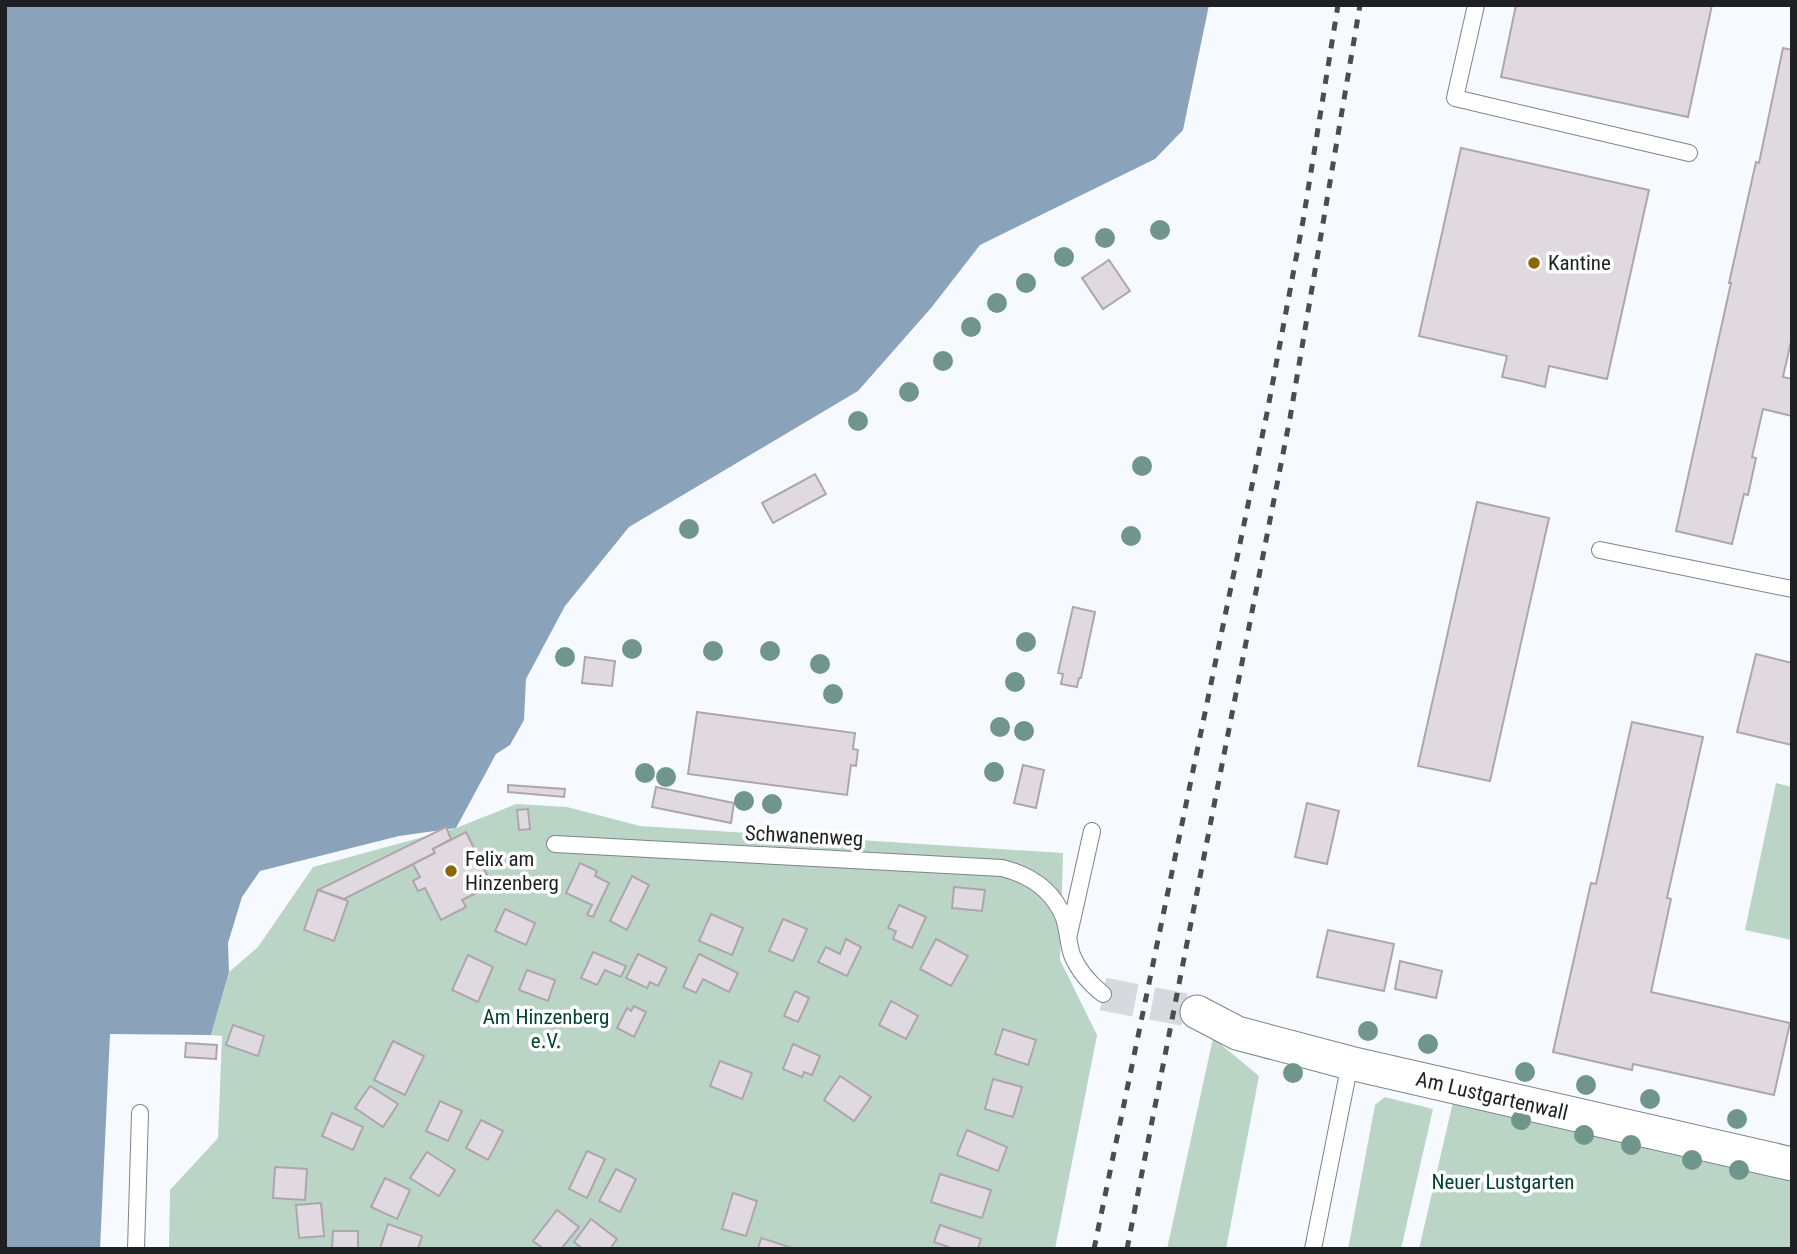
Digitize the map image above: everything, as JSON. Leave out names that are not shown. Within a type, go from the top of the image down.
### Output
[{"type":"street","name":"Am Lustgartenwall","points":[[1197,1012],[1237,1033],[1350,1063],[1792,1164]]},
{"type":"lane","points":[[1476,5],[1454,98],[1689,153]]},
{"type":"lane","points":[[1600,550],[1792,589]]},
{"type":"lane","points":[[1092,831],[1068,936],[1071,953],[1079,969],[1089,983],[1103,994]]},
{"type":"lane","name":"Schwanenweg","points":[[555,844],[1002,868],[1018,872],[1045,890],[1057,903],[1065,919],[1068,936]]},
{"type":"lane","points":[[1313,1249],[1350,1063]]},
{"type":"lane","points":[[136,1249],[140,1113]]},
{"type":"green space","points":[[1776,783],[1792,787],[1792,940],[1745,930]]},
{"type":"green space","name":"Am Hinzenberg e.V.","points":[[516,804],[567,807],[640,826],[1063,853],[1060,960],[1097,1035],[1055,1249],[169,1249],[170,1190],[218,1138],[222,1036],[211,1035],[229,972],[258,947],[313,867],[456,828]]},
{"type":"green space","points":[[1213,1038],[1259,1076],[1226,1249],[1167,1249]]},
{"type":"green space","points":[[1385,1097],[1433,1109],[1401,1249],[1348,1249],[1375,1105]]},
{"type":"green space","name":"Neuer Lustgarten","points":[[1453,1102],[1792,1181],[1792,1249],[1419,1249]]},
{"type":"water","points":[[5,5],[1209,5],[1183,130],[1155,159],[980,245],[931,308],[858,391],[629,527],[565,606],[526,679],[524,720],[510,745],[496,754],[456,828],[399,836],[260,871],[242,897],[228,943],[229,972],[211,1035],[110,1034],[100,1249],[5,1249]]},
{"type":"building","points":[[1516,5],[1712,5],[1688,117],[1501,77]]},
{"type":"building","points":[[1783,48],[1792,50],[1792,337],[1783,377],[1792,379],[1792,416],[1763,409],[1752,457],[1756,458],[1748,495],[1744,494],[1732,544],[1676,531]]},
{"type":"building","name":"Kantine","points":[[1461,148],[1649,190],[1607,379],[1549,366],[1545,387],[1502,377],[1507,356],[1419,336]]},
{"type":"building","points":[[1109,260],[1130,291],[1103,309],[1082,278]]},
{"type":"building","points":[[815,474],[826,494],[773,523],[762,503]]},
{"type":"building","points":[[1477,502],[1549,518],[1490,781],[1418,766]]},
{"type":"building","points":[[1073,607],[1095,612],[1077,687],[1061,684],[1063,674],[1058,673]]},
{"type":"building","points":[[1756,654],[1792,663],[1792,745],[1737,732]]},
{"type":"building","points":[[585,657],[615,661],[612,686],[582,683]]},
{"type":"building","points":[[697,712],[855,733],[853,749],[858,750],[856,766],[851,765],[847,795],[688,774]]},
{"type":"building","points":[[1632,722],[1703,737],[1667,898],[1671,899],[1651,992],[1790,1023],[1774,1095],[1633,1064],[1632,1070],[1553,1052],[1591,883],[1596,884]]},
{"type":"building","points":[[1023,765],[1044,770],[1036,808],[1014,803]]},
{"type":"building","points":[[508,785],[565,789],[564,797],[508,792]]},
{"type":"building","points":[[656,787],[734,803],[731,823],[652,807]]},
{"type":"building","points":[[1307,803],[1339,811],[1327,864],[1295,857]]},
{"type":"building","points":[[528,809],[530,829],[519,830],[517,810]]},
{"type":"building","points":[[446,827],[451,839],[433,849],[435,853],[344,899],[318,890]]},
{"type":"building","name":"Felix am Hinzenberg","points":[[466,832],[492,885],[462,900],[466,907],[441,920],[425,888],[418,891],[413,881],[420,877],[413,864],[435,853],[433,849]]},
{"type":"building","points":[[580,863],[597,871],[595,876],[609,883],[593,917],[587,915],[592,905],[566,893]]},
{"type":"building","points":[[632,876],[649,885],[627,930],[610,921]]},
{"type":"building","points":[[954,887],[985,890],[982,911],[952,908]]},
{"type":"building","points":[[318,890],[348,901],[334,941],[304,930]]},
{"type":"building","points":[[899,905],[926,917],[912,948],[893,939],[896,931],[888,928]]},
{"type":"building","points":[[505,909],[535,923],[526,945],[495,931]]},
{"type":"building","points":[[711,914],[743,928],[732,955],[699,941]]},
{"type":"building","points":[[783,919],[807,929],[793,961],[769,951]]},
{"type":"building","points":[[1328,930],[1394,944],[1384,991],[1317,977]]},
{"type":"building","points":[[846,939],[861,947],[847,976],[818,962],[826,947],[840,954]]},
{"type":"building","points":[[936,939],[968,956],[951,986],[920,969]]},
{"type":"building","points":[[593,952],[626,966],[621,977],[605,970],[597,985],[581,978]]},
{"type":"building","points":[[638,954],[667,968],[658,986],[650,982],[647,988],[626,978]]},
{"type":"building","points":[[699,954],[738,973],[729,992],[703,979],[696,993],[683,987]]},
{"type":"building","points":[[468,955],[493,967],[478,1002],[452,990]]},
{"type":"building","points":[[1400,961],[1442,971],[1436,998],[1395,989]]},
{"type":"building","points":[[527,970],[555,980],[548,1001],[519,990]]},
{"type":"building","points":[[795,991],[809,998],[798,1022],[784,1016]]},
{"type":"building","points":[[891,1001],[918,1016],[906,1039],[879,1025]]},
{"type":"building","points":[[634,1006],[646,1012],[634,1037],[617,1028],[627,1008],[631,1011]]},
{"type":"building","points":[[233,1025],[264,1036],[258,1056],[226,1045]]},
{"type":"building","points":[[1003,1029],[1036,1040],[1028,1065],[995,1054]]},
{"type":"building","points":[[393,1041],[424,1056],[405,1095],[374,1080]]},
{"type":"building","points":[[186,1043],[217,1045],[216,1059],[185,1057]]},
{"type":"building","points":[[793,1044],[820,1056],[812,1075],[804,1072],[802,1077],[783,1069]]},
{"type":"building","points":[[720,1061],[752,1073],[742,1099],[710,1086]]},
{"type":"building","points":[[840,1076],[871,1097],[854,1121],[824,1100]]},
{"type":"building","points":[[993,1079],[1022,1087],[1013,1117],[985,1109]]},
{"type":"building","points":[[370,1086],[398,1104],[383,1127],[355,1108]]},
{"type":"building","points":[[440,1101],[462,1111],[448,1141],[426,1131]]},
{"type":"building","points":[[332,1113],[363,1127],[353,1150],[322,1136]]},
{"type":"building","points":[[481,1120],[503,1131],[488,1160],[466,1148]]},
{"type":"building","points":[[967,1130],[1007,1147],[998,1171],[957,1155]]},
{"type":"building","points":[[587,1151],[605,1159],[587,1198],[569,1189]]},
{"type":"building","points":[[427,1152],[455,1170],[439,1196],[410,1178]]},
{"type":"building","points":[[275,1167],[307,1169],[305,1200],[273,1198]]},
{"type":"building","points":[[616,1169],[636,1179],[620,1212],[599,1201]]},
{"type":"building","points":[[940,1174],[991,1190],[982,1218],[931,1202]]},
{"type":"building","points":[[385,1178],[410,1190],[397,1219],[371,1207]]},
{"type":"building","points":[[733,1193],[757,1201],[746,1236],[722,1229]]},
{"type":"building","points":[[321,1203],[324,1236],[299,1238],[296,1205]]},
{"type":"building","points":[[557,1210],[579,1227],[561,1249],[544,1249],[533,1241]]},
{"type":"building","points":[[591,1219],[617,1239],[610,1249],[583,1249],[574,1242]]},
{"type":"building","points":[[388,1224],[422,1236],[418,1249],[380,1249]]},
{"type":"building","points":[[940,1225],[981,1239],[978,1249],[954,1249],[934,1242]]},
{"type":"building","points":[[333,1231],[358,1231],[358,1249],[332,1249]]},
{"type":"building","points":[[761,1238],[792,1248],[792,1249],[758,1249]]},
{"type":"tunnel","points":[[1103,994],[1197,1012]]},
{"type":"railway","points":[[1094,1249],[1267,413],[1303,221],[1338,5]]},
{"type":"railway","points":[[1127,1249],[1290,418],[1360,5]]},
{"type":"place","name":"Kantine","points":[[1534,263]]},
{"type":"place","name":"Felix am Hinzenberg","points":[[451,871]]}]
